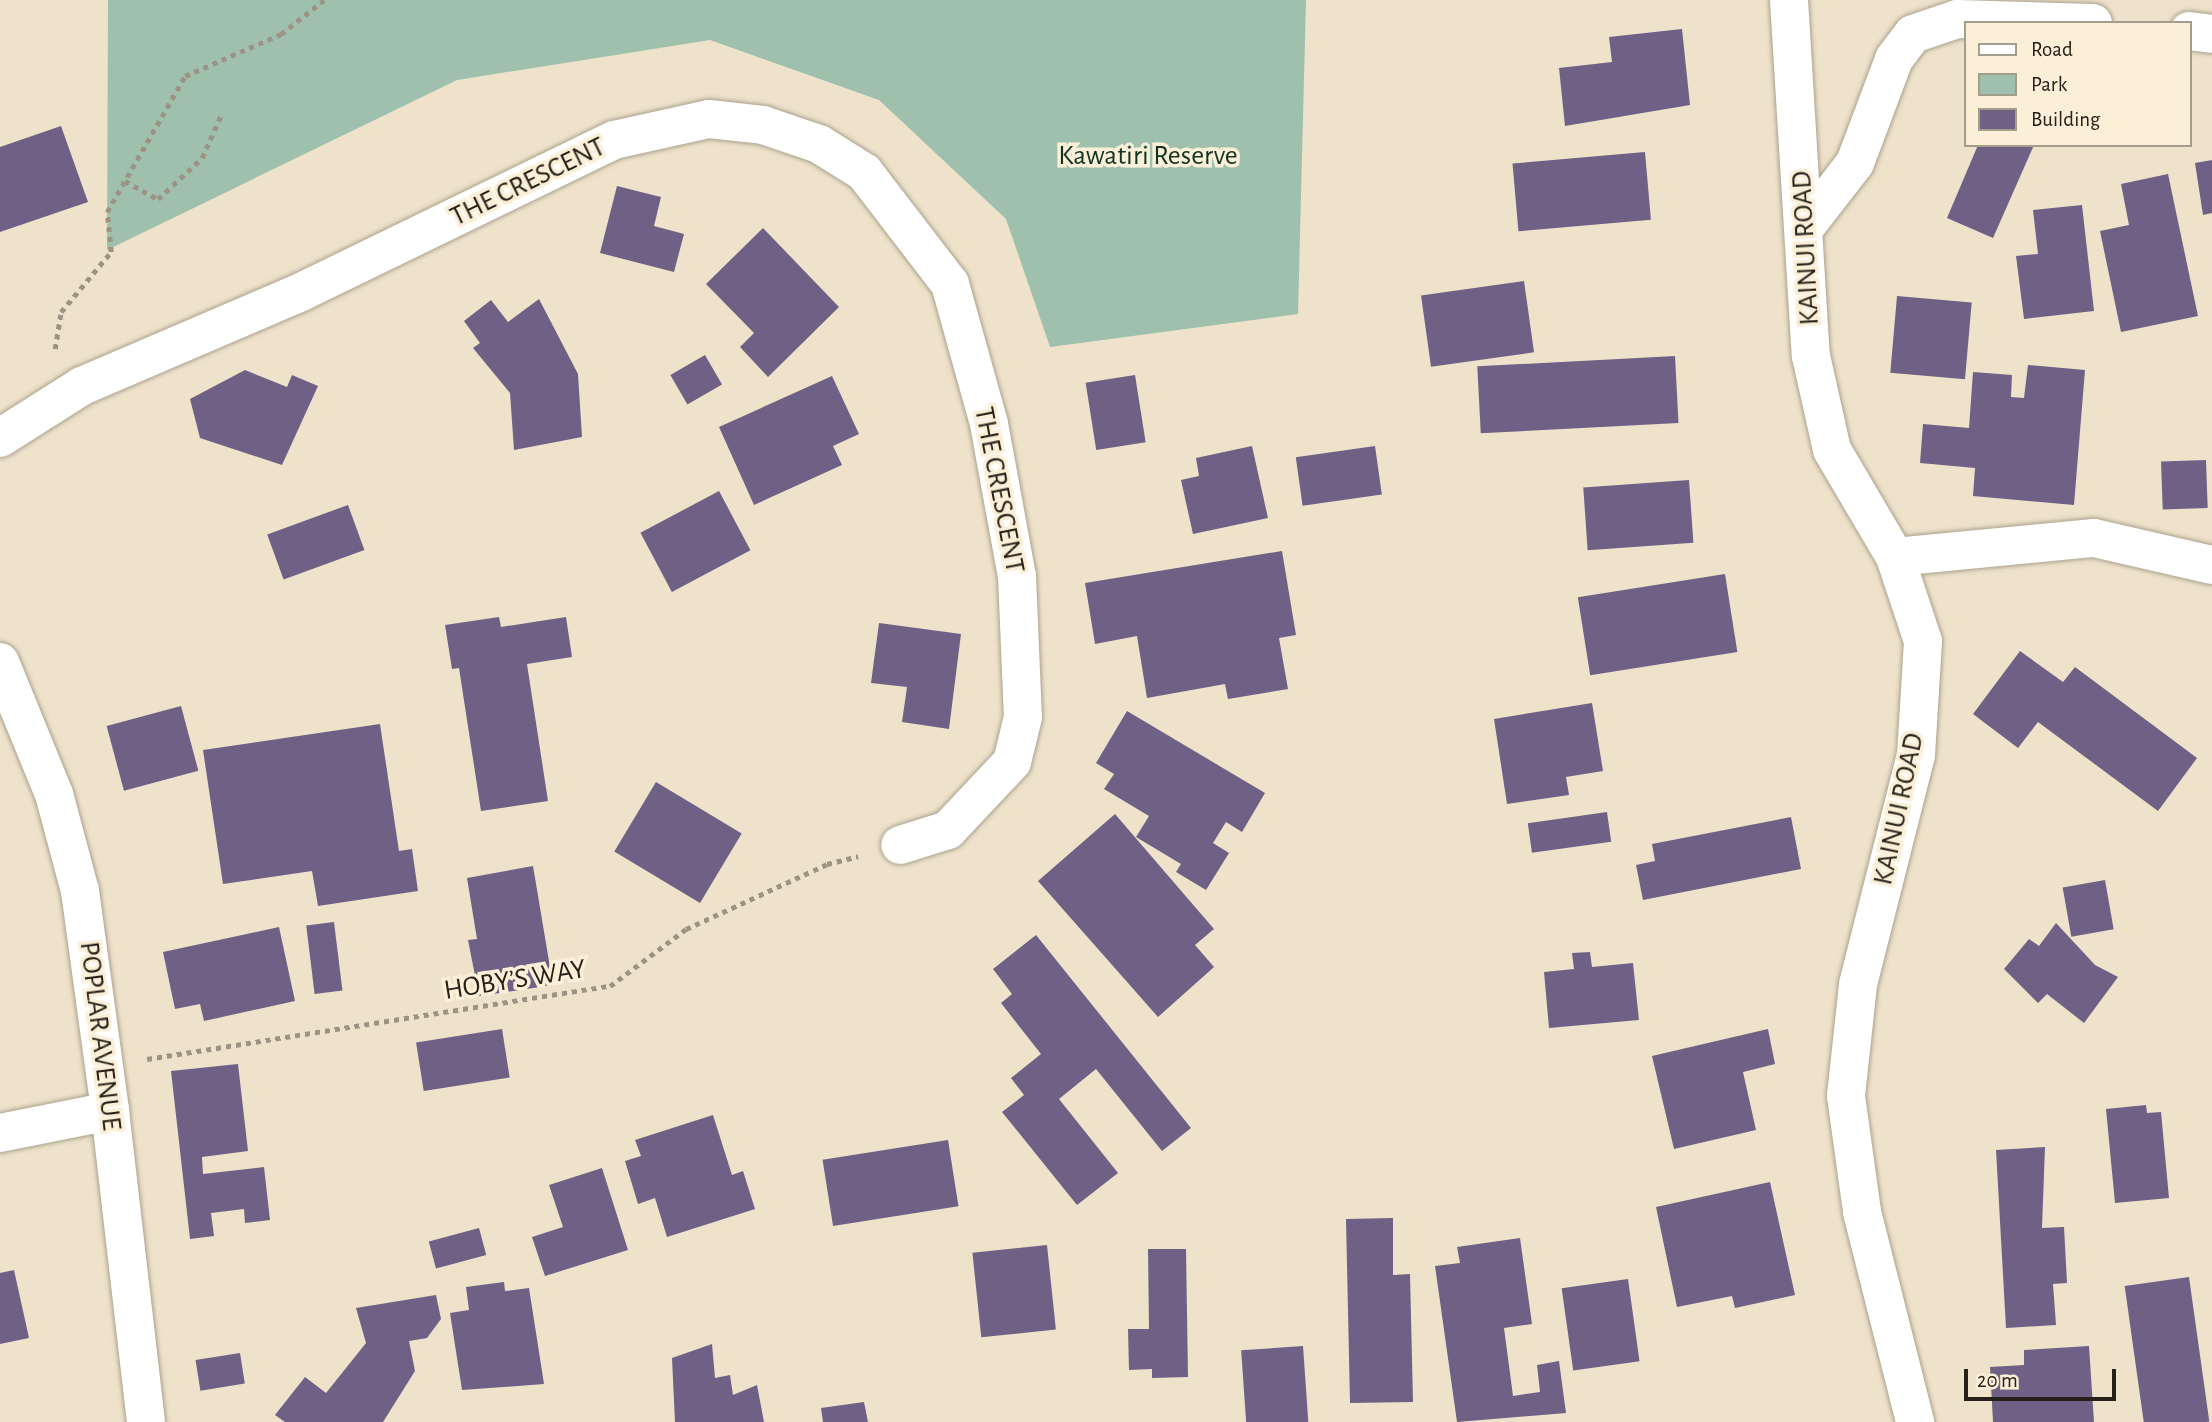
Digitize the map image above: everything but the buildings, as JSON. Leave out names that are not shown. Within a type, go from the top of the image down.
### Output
[{"type":"street","name":"KAINUI ROAD","points":[[1789,0],[1807,225],[1811,355],[1832,450],[1895,556],[1923,641],[1916,755],[1857,985],[1846,1096],[1862,1212],[1915,1422]]},
{"type":"street","points":[[1807,225],[1854,163],[1885,79],[1913,34],[1957,19],[2025,21]]},
{"type":"street","points":[[2191,32],[2212,34]]},
{"type":"street","name":"THE CRESCENT","points":[[0,438],[82,386],[301,292],[614,140],[709,119],[763,125],[819,144],[864,172],[950,284],[989,424],[1017,576],[1023,717],[1012,762],[947,830],[900,845]]},
{"type":"street","points":[[1895,556],[2094,538],[2212,565]]},
{"type":"street","name":"POPLAR AVENUE","points":[[0,662],[54,794],[80,891],[105,1065],[146,1422]]},
{"type":"street","points":[[0,1133],[110,1111]]},
{"type":"path","points":[[46,409],[61,312],[111,252],[107,212],[185,76],[281,34],[324,0]]},
{"type":"path","points":[[125,181],[158,199],[202,158],[222,113]]},
{"type":"path","name":"HOBY’S WAY","points":[[105,1065],[610,986],[686,929],[827,864],[900,845]]},
{"type":"green space","name":"Kawatiri Reserve","points":[[108,0],[1306,0],[1298,314],[1050,347],[1006,219],[879,100],[710,40],[457,80],[107,250]]}]
